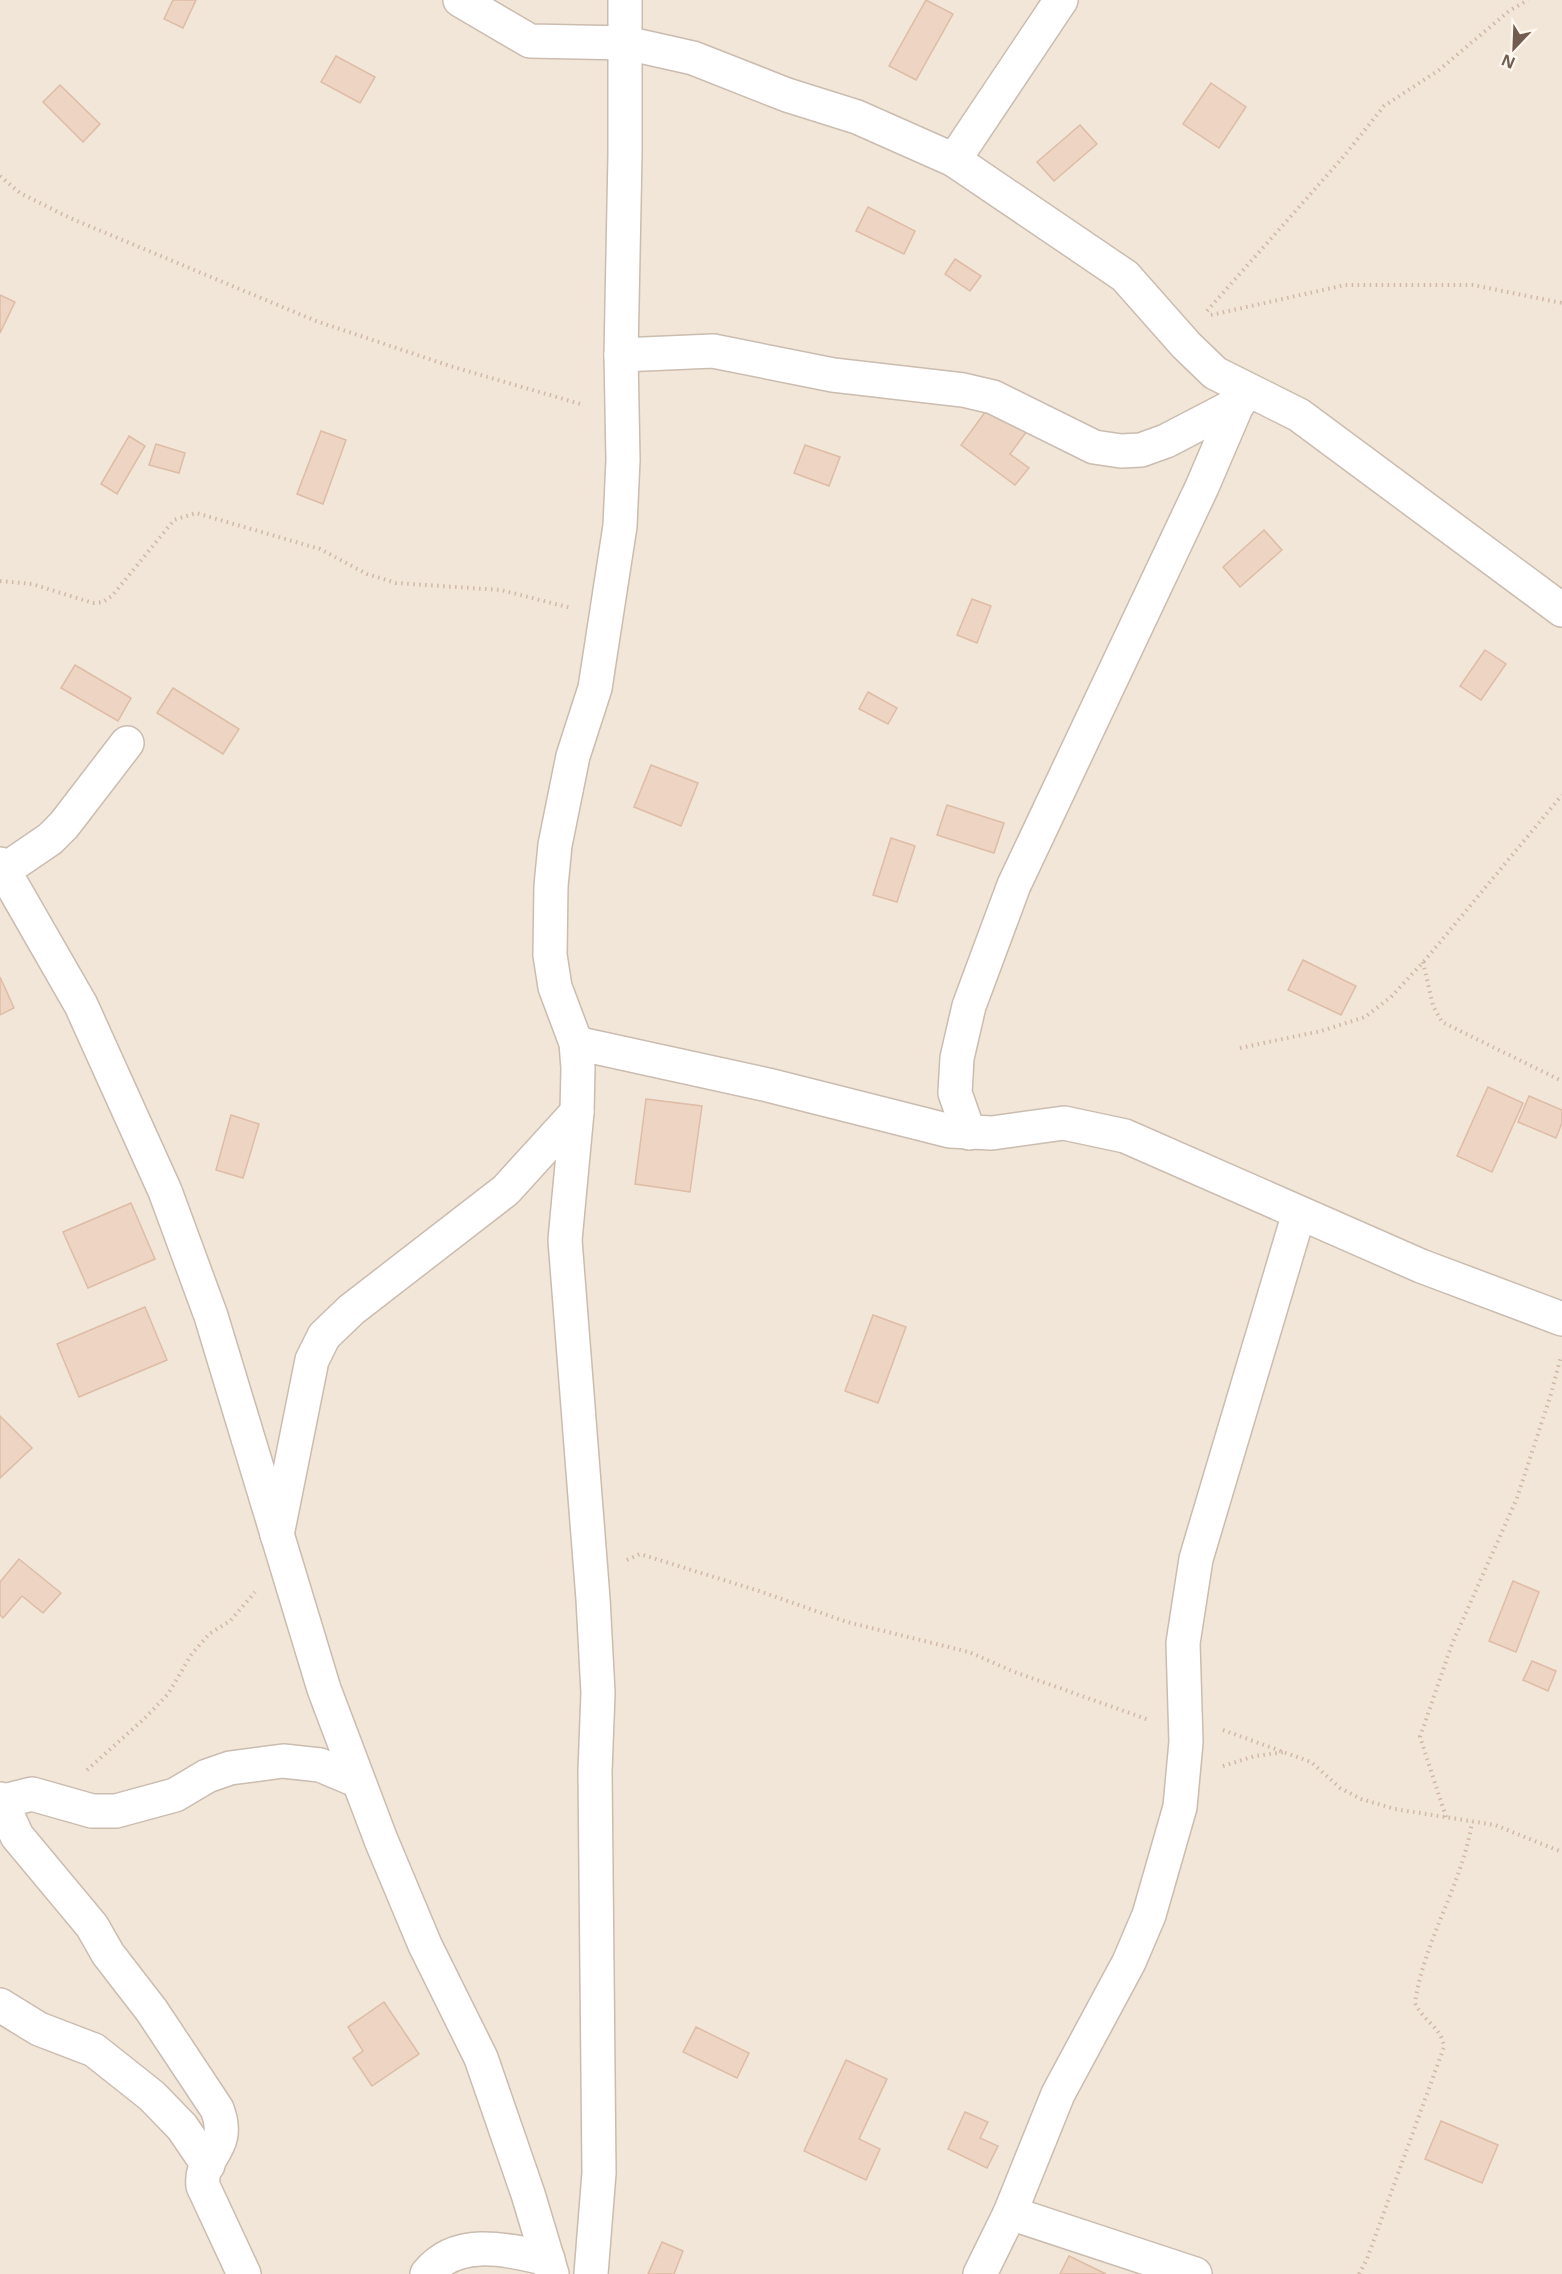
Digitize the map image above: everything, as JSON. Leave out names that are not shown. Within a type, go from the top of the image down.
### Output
[{"type":"street","points":[[460,0],[530,41],[626,43],[693,58],[787,95],[857,117],[954,160],[1125,276],[1208,366],[1241,396],[1299,415],[1562,610]]},
{"type":"street","points":[[591,2274],[598,2173],[595,1771],[598,1693],[593,1599],[565,1240],[577,1112],[578,1068],[576,1043],[555,987],[550,956],[551,886],[555,845],[573,756],[595,688],[621,516],[625,0]]},
{"type":"street","points":[[954,160],[1061,0]]},
{"type":"street","points":[[621,355],[713,351],[833,375],[963,390],[993,397],[1094,447],[1121,451],[1141,450],[1166,441],[1241,396]]},
{"type":"street","points":[[969,1133],[955,1093],[957,1058],[969,1006],[981,973],[1014,885],[1120,664],[1241,396]]},
{"type":"street","points":[[127,742],[64,825],[50,839],[2,868],[81,1005],[165,1191],[211,1316],[324,1689],[425,1945],[481,2058],[550,2267]]},
{"type":"street","points":[[576,1043],[768,1085],[950,1131],[992,1133],[1064,1123],[1125,1136],[1421,1266],[1560,1318]]},
{"type":"street","points":[[279,1544],[312,1360],[324,1336],[351,1310],[506,1190],[577,1112]]},
{"type":"street","points":[[980,2274],[1010,2213],[1058,2094],[1130,1962],[1149,1915],[1180,1807],[1186,1726],[1183,1643],[1196,1559],[1299,1213]]},
{"type":"street","points":[[244,2274],[203,2187],[202,2176],[222,2138],[223,2125],[217,2109],[152,2011],[108,1954],[92,1926],[17,1836],[0,1801],[32,1794],[92,1811],[116,1811],[175,1796],[207,1776],[230,1768],[283,1761],[321,1764],[358,1780]]},
{"type":"street","points":[[0,2005],[39,2029],[94,2050],[152,2096],[175,2119],[208,2165]]},
{"type":"street","points":[[1010,2213],[1195,2274]]},
{"type":"street","points":[[427,2274],[432,2267],[455,2253],[479,2248],[500,2248],[550,2267]]},
{"type":"path","points":[[1528,0],[1509,11],[1439,70],[1384,106],[1344,156],[1200,318],[1243,306],[1345,285],[1473,285],[1562,303]]},
{"type":"path","points":[[0,176],[20,193],[70,218],[316,321],[450,366],[622,414]]},
{"type":"path","points":[[0,581],[32,584],[93,603],[103,602],[112,596],[174,520],[196,513],[320,549],[367,574],[396,583],[501,590],[571,608],[610,591]]},
{"type":"path","points":[[1240,1048],[1321,1031],[1365,1017],[1391,997],[1423,962],[1562,795]]},
{"type":"path","points":[[1423,962],[1433,1006],[1442,1022],[1562,1081]]},
{"type":"path","points":[[1446,1817],[1420,1737],[1452,1644],[1517,1498],[1551,1394],[1561,1353],[1560,1318]]},
{"type":"path","points":[[47,1798],[85,1771],[144,1719],[168,1694],[191,1656],[209,1634],[230,1621],[264,1581],[279,1544]]},
{"type":"path","points":[[624,1565],[633,1555],[640,1554],[847,1622],[969,1652],[1012,1671],[1186,1726],[1289,1752],[1311,1762],[1340,1788],[1361,1799],[1395,1809],[1495,1826],[1562,1852]]},
{"type":"path","points":[[1181,1794],[1230,1762],[1289,1752]]},
{"type":"path","points":[[1359,2274],[1367,2259],[1444,2047],[1443,2035],[1418,2012],[1414,2003],[1431,1946],[1468,1845],[1472,1822]]},
{"type":"shaded area","points":[[0,0],[1562,0],[1562,2274],[0,2274]]},
{"type":"building","points":[[173,0],[196,0],[183,28],[164,19]]},
{"type":"building","points":[[926,0],[953,14],[916,80],[889,66]]},
{"type":"building","points":[[336,56],[375,77],[360,103],[321,82]]},
{"type":"building","points":[[1211,83],[1246,107],[1219,148],[1183,124]]},
{"type":"building","points":[[60,85],[100,124],[83,142],[43,102]]},
{"type":"building","points":[[1080,125],[1097,144],[1054,181],[1037,162]]},
{"type":"building","points":[[868,207],[915,231],[904,254],[856,231]]},
{"type":"building","points":[[955,259],[981,276],[970,291],[945,274]]},
{"type":"building","points":[[0,295],[15,302],[0,333]]},
{"type":"building","points":[[991,404],[1027,431],[1010,454],[1029,468],[1015,485],[961,445]]},
{"type":"building","points":[[321,431],[346,440],[323,504],[297,494]]},
{"type":"building","points":[[129,436],[145,446],[117,494],[101,484]]},
{"type":"building","points":[[156,444],[185,453],[179,473],[149,465]]},
{"type":"building","points":[[805,445],[840,457],[829,486],[794,473]]},
{"type":"building","points":[[1264,530],[1282,550],[1240,587],[1223,567]]},
{"type":"building","points":[[972,599],[991,606],[977,643],[957,635]]},
{"type":"building","points":[[1485,650],[1506,664],[1481,700],[1460,686]]},
{"type":"building","points":[[75,665],[131,698],[118,721],[61,688]]},
{"type":"building","points":[[173,688],[239,729],[223,754],[157,713]]},
{"type":"building","points":[[868,692],[897,708],[888,724],[859,709]]},
{"type":"building","points":[[651,765],[698,783],[681,826],[634,807]]},
{"type":"building","points":[[947,805],[1004,823],[994,853],[937,835]]},
{"type":"building","points":[[891,838],[915,846],[897,902],[873,895]]},
{"type":"building","points":[[1303,960],[1356,986],[1341,1015],[1288,990]]},
{"type":"building","points":[[0,977],[14,1008],[0,1015]]},
{"type":"building","points":[[1488,1087],[1523,1103],[1492,1172],[1457,1156]]},
{"type":"building","points":[[1529,1096],[1562,1110],[1562,1123],[1556,1138],[1518,1122]]},
{"type":"building","points":[[646,1099],[702,1106],[690,1192],[635,1184]]},
{"type":"building","points":[[231,1115],[259,1124],[243,1178],[216,1170]]},
{"type":"building","points":[[131,1203],[155,1259],[88,1288],[63,1232]]},
{"type":"building","points":[[145,1307],[167,1360],[79,1397],[57,1344]]},
{"type":"building","points":[[873,1315],[906,1327],[878,1403],[845,1391]]},
{"type":"building","points":[[0,1416],[32,1448],[0,1478]]},
{"type":"building","points":[[19,1559],[61,1593],[43,1613],[22,1596],[3,1618],[0,1615],[0,1582]]},
{"type":"building","points":[[1513,1581],[1539,1592],[1516,1652],[1489,1641]]},
{"type":"building","points":[[1532,1661],[1556,1671],[1548,1691],[1523,1680]]},
{"type":"building","points":[[384,2002],[419,2054],[372,2086],[353,2058],[363,2051],[348,2027]]},
{"type":"building","points":[[696,2027],[749,2053],[737,2078],[683,2052]]},
{"type":"building","points":[[846,2060],[887,2079],[859,2139],[880,2149],[866,2180],[804,2151]]},
{"type":"building","points":[[965,2112],[988,2122],[980,2138],[998,2146],[987,2168],[948,2149]]},
{"type":"building","points":[[1441,2121],[1498,2145],[1482,2183],[1425,2159]]},
{"type":"building","points":[[662,2242],[683,2251],[674,2274],[648,2274]]},
{"type":"building","points":[[1069,2256],[1106,2274],[1060,2274]]}]
